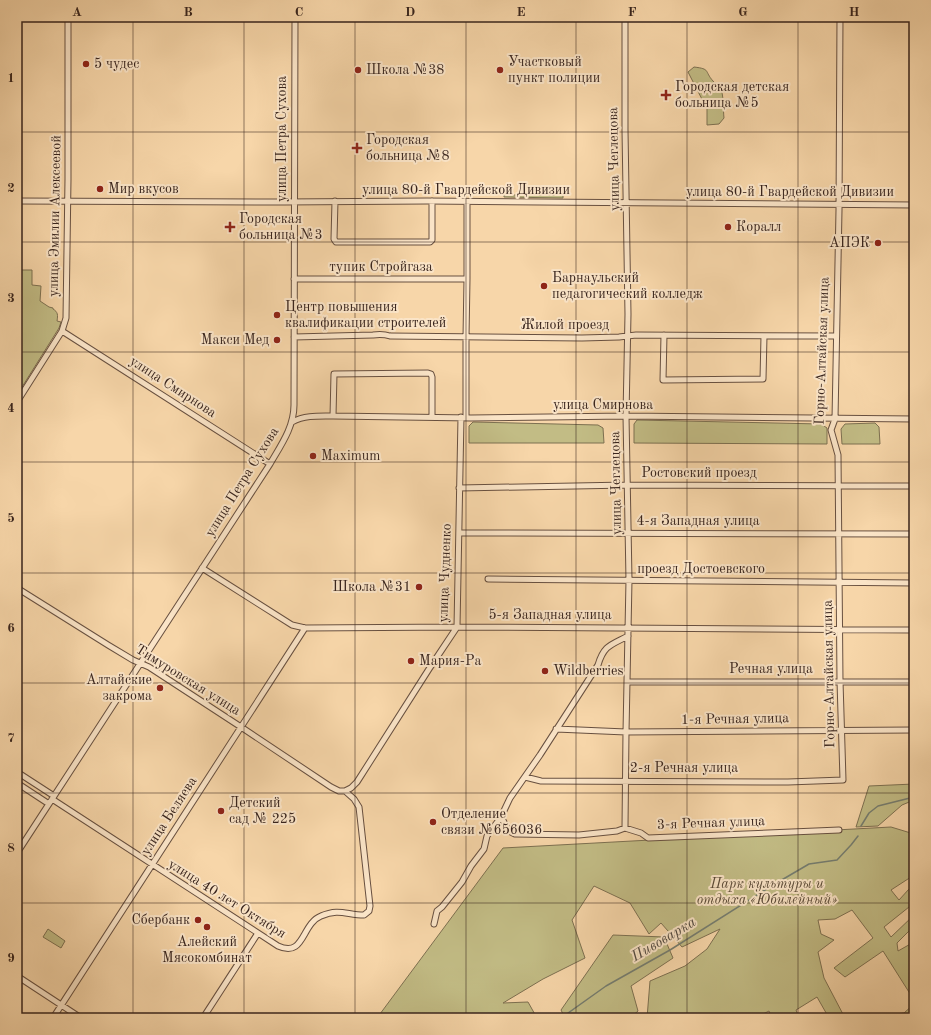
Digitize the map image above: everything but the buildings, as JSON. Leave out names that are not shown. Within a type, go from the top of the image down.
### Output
[{"type":"street","name":"улица Эмилии Алексеевой","points":[[17,402],[62,331],[66,318],[68,201],[68,17]]},
{"type":"street","name":"улица Петра Сухова","points":[[17,853],[270,464],[292,422],[294,410],[295,17]]},
{"type":"street","name":"улица Чеглецова","points":[[625,17],[628,336],[626,416],[629,533],[625,828]]},
{"type":"street","name":"Горно-Алтайская улица","points":[[840,17],[839,205],[835,419],[831,430],[838,455],[840,582],[839,630],[843,780]]},
{"type":"street","name":"улица 80-й Гвардейской Дивизии","points":[[17,201],[432,201],[839,205],[914,204]]},
{"type":"street","points":[[335,202],[334,239],[336,242],[430,242],[432,240],[432,201]]},
{"type":"street","name":"улица Чудненко","points":[[345,791],[357,782],[458,626],[459,488],[464,417],[468,279],[467,202]]},
{"type":"street","name":"тупик Стройгаза","points":[[294,279],[468,279]]},
{"type":"street","name":"улица Смирнова","points":[[62,331],[270,464]]},
{"type":"street","name":"Жилой проезд","points":[[294,337],[384,334],[390,336],[582,338],[628,336],[836,336]]},
{"type":"street","points":[[664,336],[663,380],[763,379],[764,336]]},
{"type":"street","points":[[333,416],[334,374],[428,373],[431,374],[432,377],[432,417]]},
{"type":"street","name":"улица Смирнова","points":[[292,422],[297,419],[312,416],[626,416],[914,419]]},
{"type":"street","name":"Ростовский проезд","points":[[459,488],[628,485],[914,486]]},
{"type":"street","name":"4-я Западная улица","points":[[459,533],[914,534]]},
{"type":"street","name":"5-я Западная улица","points":[[202,568],[292,625],[305,628],[458,626],[914,630]]},
{"type":"street","name":"проезд Достоевского","points":[[488,579],[914,582]]},
{"type":"street","name":"Тимуровская улица","points":[[17,588],[241,727],[331,787],[345,791]]},
{"type":"street","name":"улица Беляева","points":[[53,1018],[305,628]]},
{"type":"street","points":[[434,924],[437,911],[462,882],[471,866],[484,849],[488,836],[501,817],[510,798],[598,665],[603,651],[609,646],[628,636]]},
{"type":"street","name":"Речная улица","points":[[627,682],[914,682]]},
{"type":"street","name":"1-я Речная улица","points":[[556,729],[626,732],[914,730]]},
{"type":"street","name":"улица 40 лет Октября","points":[[17,772],[52,800],[285,950],[295,948],[319,916],[330,912],[364,915],[369,911],[370,906],[359,807],[354,799],[345,791]]},
{"type":"street","name":"2-я Речная улица","points":[[525,777],[541,780],[788,782],[843,780]]},
{"type":"street","name":"улица 40 лет Октября","points":[[17,784],[52,800]]},
{"type":"street","points":[[501,817],[509,831],[515,834],[579,835],[617,831],[625,828]]},
{"type":"street","name":"3-я Речная улица","points":[[625,828],[641,833],[648,838],[839,830]]},
{"type":"street","points":[[203,1018],[258,933]]},
{"type":"street","points":[[17,976],[81,1018]]},
{"type":"green space","points":[[694,67],[705,70],[721,90],[724,118],[719,124],[707,125],[707,109],[688,72]]},
{"type":"green space","points":[[504,195],[563,195],[563,198],[504,197]]},
{"type":"green space","points":[[17,270],[32,270],[32,285],[41,286],[40,301],[56,311],[58,317],[57,321],[61,322],[59,328],[17,395]]},
{"type":"green space","points":[[637,420],[821,424],[827,428],[827,444],[634,443],[634,424]]},
{"type":"green space","points":[[473,422],[598,425],[603,428],[604,443],[469,443],[469,426]]},
{"type":"green space","points":[[875,423],[879,427],[880,444],[842,444],[841,429],[845,424]]},
{"type":"green space","points":[[914,784],[914,800],[902,805],[878,826],[856,827],[869,786]]},
{"type":"green space","name":"Парк культуры и отдыха «Юбилейный»","points":[[891,827],[914,834],[914,880],[911,877],[891,890],[899,900],[909,889],[914,903],[884,927],[891,937],[914,915],[914,926],[897,943],[898,951],[914,942],[914,1000],[883,951],[845,977],[834,968],[873,938],[852,910],[835,919],[818,920],[821,934],[834,940],[818,952],[824,978],[845,1018],[829,1018],[817,997],[796,1010],[799,1018],[772,1018],[769,1011],[755,1018],[647,1018],[650,981],[685,966],[707,949],[720,929],[682,947],[661,923],[649,934],[630,903],[594,886],[572,920],[585,958],[543,979],[503,1003],[528,1002],[537,1018],[377,1018],[503,848]]},
{"type":"green space","points":[[48,929],[65,941],[61,948],[43,937]]},
{"type":"green space","points":[[613,935],[664,937],[673,958],[631,986],[638,1011],[630,1018],[600,1018],[596,1015],[591,1018],[565,1018],[561,1010]]},
{"type":"green space","points":[[914,1004],[914,1018],[882,1018],[887,1015],[904,1013]]},
{"type":"waterway","name":"Пивоварка","points":[[861,826],[869,813],[878,806],[914,797]]},
{"type":"waterway","name":"Пивоварка","points":[[561,1018],[606,986],[670,950],[809,864],[837,860],[858,836]]},
{"type":"place","name":"5 чудес","points":[[86,64]]},
{"type":"place","name":"Школа №38","points":[[358,70]]},
{"type":"place","name":"Участковый пункт полиции","points":[[500,70]]},
{"type":"place","name":"Городская детская больница №5","points":[[666,95]]},
{"type":"place","name":"Городская больница №8","points":[[357,148]]},
{"type":"place","name":"Мир вкусов","points":[[100,189]]},
{"type":"place","name":"Городская больница №3","points":[[230,227]]},
{"type":"place","name":"Коралл","points":[[728,227]]},
{"type":"place","name":"АПЭК","points":[[878,243]]},
{"type":"place","name":"Барнаульский педагогический колледж","points":[[544,286]]},
{"type":"place","name":"Центр повышения квалификации строителей","points":[[277,315]]},
{"type":"place","name":"Макси Мед","points":[[277,340]]},
{"type":"place","name":"Maximum","points":[[313,456]]},
{"type":"place","name":"Школа №31","points":[[419,587]]},
{"type":"place","name":"Мария-Ра","points":[[411,661]]},
{"type":"place","name":"Wildberries","points":[[545,671]]},
{"type":"place","name":"Алтайские закрома","points":[[160,688]]},
{"type":"place","name":"Детский сад № 225","points":[[221,811]]},
{"type":"place","name":"Отделение связи №656036","points":[[433,822]]},
{"type":"place","name":"Сбербанк","points":[[198,920]]},
{"type":"place","name":"Алейский Мясокомбинат","points":[[207,927]]}]
